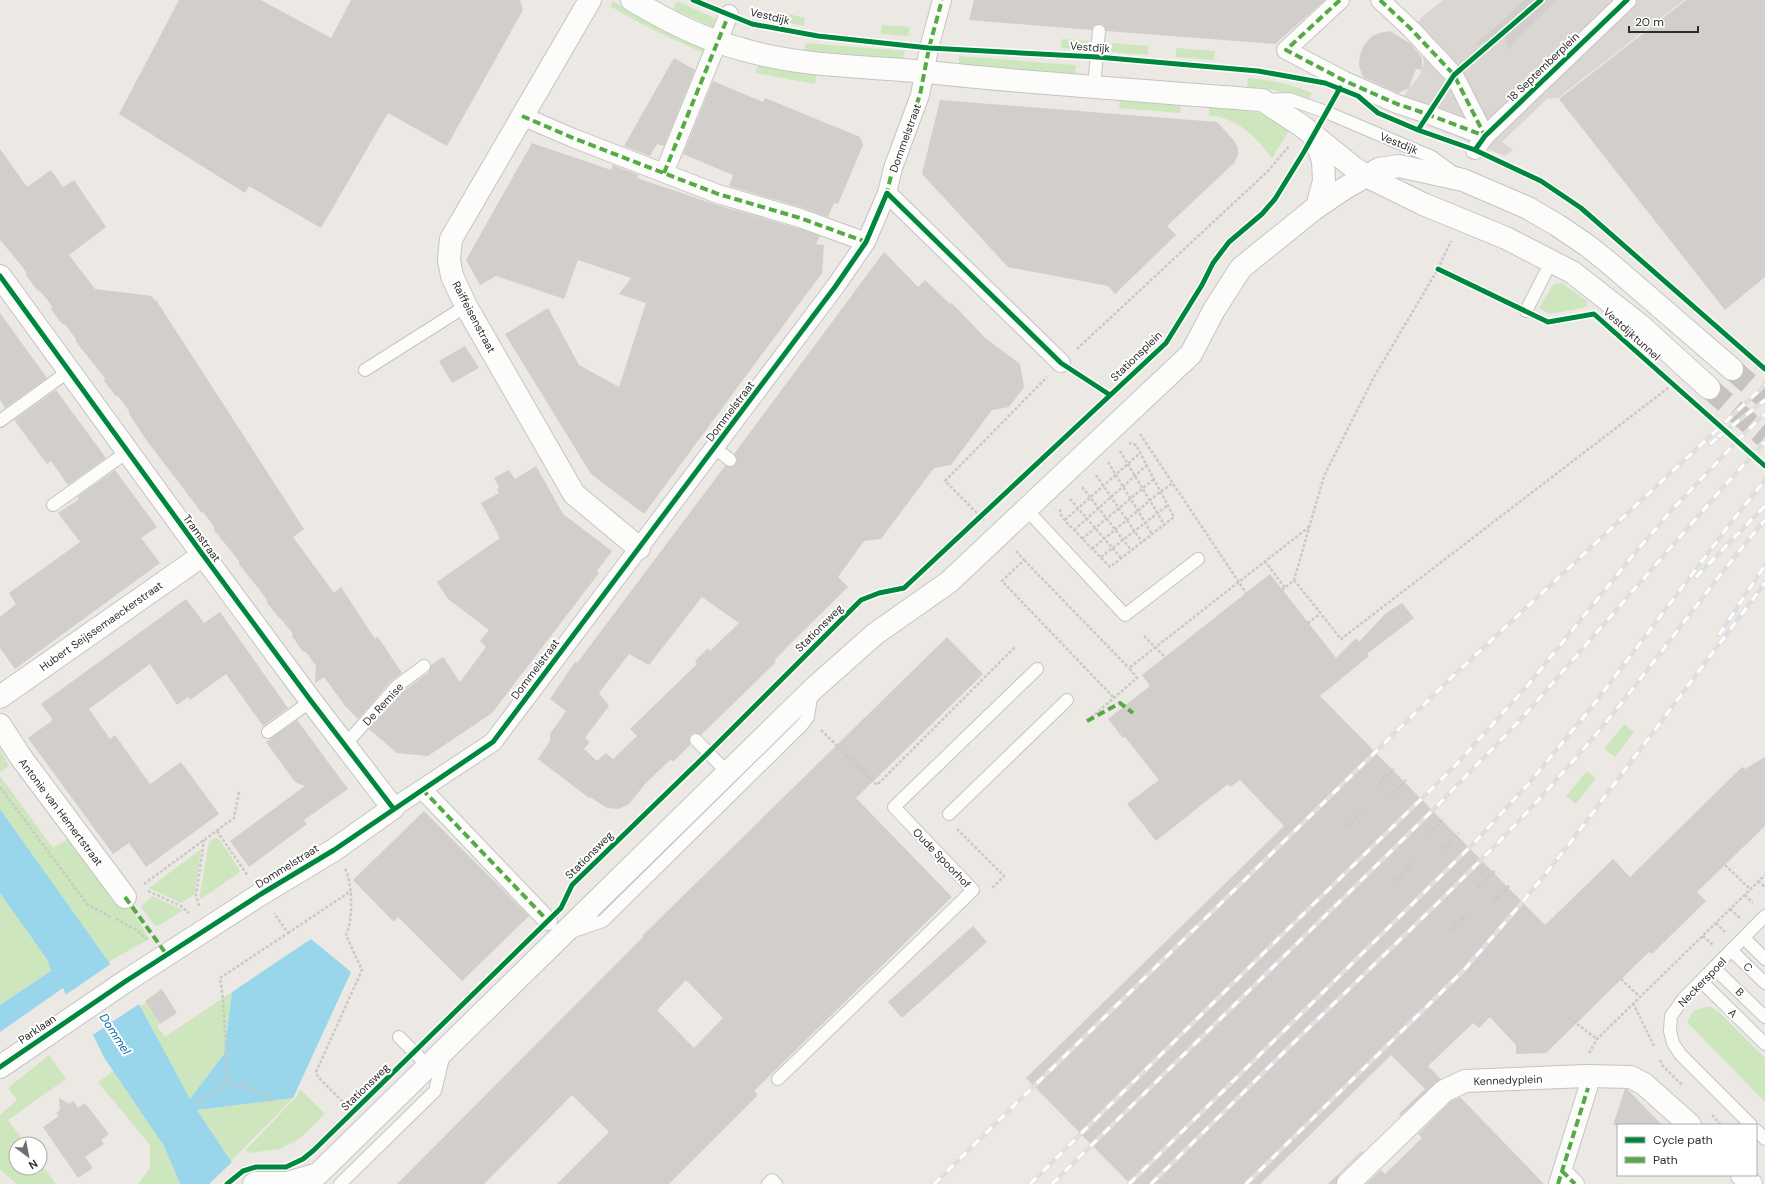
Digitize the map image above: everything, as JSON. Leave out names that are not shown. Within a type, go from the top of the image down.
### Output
[{"type":"street","name":"Raiffeisenstraat","points":[[590,0],[452,239],[449,260],[452,276],[466,306],[574,494],[639,548]]},
{"type":"street","name":"Vestdijk","points":[[632,0],[661,17],[717,42],[765,55],[802,62],[1262,100],[1314,135],[1366,176]]},
{"type":"street","name":"Dommelstraat","points":[[66,1021],[261,894],[334,850],[393,808],[493,742],[715,448],[835,287],[866,242],[887,193],[893,168],[920,95],[929,48],[942,0]]},
{"type":"street","points":[[1340,0],[1286,50],[1345,81],[1397,104],[1427,114],[1480,143]]},
{"type":"street","points":[[1380,0],[1412,30],[1454,75],[1480,143]]},
{"type":"street","name":"18 Septemberplein","points":[[1480,143],[1627,0]]},
{"type":"street","points":[[664,173],[729,14]]},
{"type":"street","points":[[522,116],[573,138],[718,194],[800,218],[866,242]]},
{"type":"street","points":[[1314,135],[1323,161],[1324,181],[1317,207]]},
{"type":"street","points":[[255,1183],[287,1183],[317,1179],[445,1049],[549,922],[728,773],[812,690],[875,634],[949,582],[1191,354],[1214,310],[1241,268],[1317,207],[1366,176],[1389,167],[1399,166],[1463,180],[1528,208],[1588,246],[1658,304],[1732,369]]},
{"type":"street","name":"Vestdijktunnel","points":[[1366,176],[1423,204],[1500,235],[1552,260],[1590,285],[1641,326],[1709,388]]},
{"type":"street","points":[[887,193],[1061,363]]},
{"type":"street","name":"Tramstraat","points":[[0,276],[310,701],[393,808]]},
{"type":"street","name":"Hubert Seijssemaeckerstraat","points":[[0,697],[203,555]]},
{"type":"street","name":"Antonie van Hemertstraat","points":[[0,725],[20,756],[132,892]]},
{"type":"street","points":[[422,789],[549,922]]},
{"type":"street","name":"Parklaan","points":[[1,1066],[66,1021]]},
{"type":"street","name":"Kennedyplein","points":[[1348,1184],[1444,1091],[1465,1081],[1586,1076],[1631,1077],[1644,1084],[1689,1124]]},
{"type":"street","points":[[1575,1184],[1560,1177],[1588,1088]]},
{"type":"street","points":[[1743,1176],[1751,1184]]},
{"type":"lane","points":[[1094,87],[1099,31]]},
{"type":"lane","name":"Vestdijk","points":[[1262,100],[1289,99],[1326,112],[1432,157],[1463,180]]},
{"type":"lane","points":[[1526,311],[1552,260]]},
{"type":"lane","points":[[365,370],[466,306]]},
{"type":"lane","points":[[0,422],[69,371]]},
{"type":"lane","points":[[715,448],[730,460]]},
{"type":"lane","points":[[52,505],[127,452]]},
{"type":"lane","points":[[1026,509],[1125,615],[1198,559]]},
{"type":"lane","name":"De Remise","points":[[345,745],[398,686],[424,666]]},
{"type":"lane","name":"Oude Spoorhof","points":[[778,1079],[973,890],[894,807],[1037,670]]},
{"type":"lane","points":[[549,922],[603,921],[802,725],[808,717],[812,690]]},
{"type":"lane","points":[[949,814],[1067,700]]},
{"type":"lane","points":[[268,732],[310,701]]},
{"type":"lane","points":[[696,740],[728,773]]},
{"type":"lane","name":"Neckerspoel","points":[[1750,1124],[1696,1071],[1673,1043],[1670,1031],[1671,1016],[1684,998],[1744,938],[1763,923]]},
{"type":"lane","points":[[1744,938],[1765,959]]},
{"type":"lane","name":"C","points":[[1732,950],[1765,983]]},
{"type":"lane","name":"B","points":[[1714,968],[1765,1017]]},
{"type":"lane","name":"A","points":[[1701,982],[1765,1044]]},
{"type":"lane","points":[[399,1037],[428,1066]]},
{"type":"lane","points":[[340,1184],[435,1091],[445,1049]]},
{"type":"lane","points":[[1757,1131],[1765,1139]]},
{"type":"lane","points":[[768,1184],[772,1180],[776,1184]]},
{"type":"path","points":[[980,516],[944,481],[1061,363],[1268,171]]},
{"type":"path","points":[[1282,590],[1294,580],[1324,476],[1374,377],[1438,269],[1445,272]]},
{"type":"path","points":[[1061,363],[1110,394],[1128,414],[1246,593]]},
{"type":"path","points":[[1667,379],[1678,388]]},
{"type":"path","points":[[1294,580],[1341,639],[1673,384]]},
{"type":"path","points":[[1062,504],[1060,509],[1061,515],[1110,567],[1174,517],[1136,445],[1129,443],[1115,455]]},
{"type":"path","points":[[1119,451],[1164,524]]},
{"type":"path","points":[[1065,520],[1140,453]]},
{"type":"path","points":[[1103,466],[1111,458]]},
{"type":"path","points":[[1107,462],[1152,534]]},
{"type":"path","points":[[1074,530],[1147,465]]},
{"type":"path","points":[[1090,478],[1099,470]]},
{"type":"path","points":[[1095,473],[1142,542]]},
{"type":"path","points":[[1082,539],[1154,479]]},
{"type":"path","points":[[1077,490],[1086,482]]},
{"type":"path","points":[[1092,548],[1173,483]]},
{"type":"path","points":[[1081,486],[1132,550]]},
{"type":"path","points":[[1065,500],[1073,494]]},
{"type":"path","points":[[1069,497],[1121,558]]},
{"type":"path","points":[[1101,557],[1168,505]]},
{"type":"path","points":[[974,521],[985,510]]},
{"type":"path","points":[[1129,668],[1309,526]]},
{"type":"path","points":[[999,534],[1137,678],[1087,721]]},
{"type":"path","points":[[1024,560],[1002,581],[1114,698]]},
{"type":"path","points":[[1265,561],[1285,588]]},
{"type":"path","points":[[1308,623],[1320,614]]},
{"type":"path","points":[[1144,636],[1165,657]]},
{"type":"path","points":[[808,717],[877,784],[1016,647]]},
{"type":"path","points":[[1379,784],[1394,769]]},
{"type":"path","points":[[1391,796],[1406,780]]},
{"type":"path","points":[[0,787],[87,904],[136,930],[167,955]]},
{"type":"path","points":[[132,892],[234,818],[239,792]]},
{"type":"path","points":[[1348,826],[1361,813]]},
{"type":"path","points":[[1429,833],[1444,819]]},
{"type":"path","points":[[217,831],[288,933]]},
{"type":"path","points":[[1444,848],[1459,833]]},
{"type":"path","points":[[204,840],[196,896],[207,929]]},
{"type":"path","points":[[334,850],[347,873],[351,891],[349,928],[346,935],[362,970],[316,1072],[318,1077],[353,1112]]},
{"type":"path","points":[[1396,880],[1412,864]]},
{"type":"path","points":[[1725,865],[1750,889]]},
{"type":"path","points":[[1478,887],[1496,870]]},
{"type":"path","points":[[1569,1018],[1597,1039],[1765,875]]},
{"type":"path","points":[[1758,881],[1765,887]]},
{"type":"path","points":[[1493,902],[1510,885]]},
{"type":"path","points":[[228,1082],[223,998],[220,978],[351,891]]},
{"type":"path","points":[[132,892],[181,906],[207,929]]},
{"type":"path","points":[[1450,930],[1465,916]]},
{"type":"path","points":[[1621,979],[1640,997]]},
{"type":"path","points":[[228,1082],[270,1096],[272,1102]]},
{"type":"path","points":[[197,1104],[228,1082]]},
{"type":"green space","points":[[613,1],[658,26],[705,48],[704,53],[621,13],[610,6]]},
{"type":"green space","points":[[677,1],[716,19],[713,27],[673,9]]},
{"type":"green space","points":[[776,11],[805,18],[804,26],[774,20]]},
{"type":"green space","points":[[882,25],[910,27],[908,36],[881,34]]},
{"type":"green space","points":[[1062,39],[1089,41],[1089,50],[1061,48]]},
{"type":"green space","points":[[806,43],[905,51],[902,60],[804,52]]},
{"type":"green space","points":[[1112,43],[1148,46],[1148,55],[1111,52]]},
{"type":"green space","points":[[1176,48],[1215,51],[1214,60],[1176,57]]},
{"type":"green space","points":[[959,56],[1076,65],[1075,74],[959,65]]},
{"type":"green space","points":[[759,64],[816,75],[815,84],[755,73]]},
{"type":"green space","points":[[1248,78],[1281,83],[1312,93],[1308,99],[1273,90],[1247,87]]},
{"type":"green space","points":[[1120,99],[1181,104],[1180,113],[1119,108]]},
{"type":"green space","points":[[1209,106],[1260,113],[1292,126],[1272,158],[1259,142],[1245,129],[1229,120],[1209,115]]},
{"type":"green space","points":[[1556,283],[1562,283],[1587,301],[1587,307],[1550,314],[1539,308],[1552,286]]},
{"type":"green space","points":[[1624,724],[1634,732],[1615,757],[1604,749]]},
{"type":"green space","points":[[0,749],[9,766],[0,772]]},
{"type":"green space","points":[[1587,771],[1596,778],[1576,804],[1566,796]]},
{"type":"green space","points":[[0,776],[53,848],[72,836],[133,911],[149,939],[108,962],[0,809]]},
{"type":"green space","points":[[215,838],[219,839],[240,870],[239,873],[199,900],[209,842]]},
{"type":"green space","points":[[201,849],[195,894],[181,903],[149,888]]},
{"type":"green space","points":[[0,893],[48,961],[51,971],[0,1005]]},
{"type":"green space","points":[[152,896],[183,910],[158,926],[154,925],[141,907]]},
{"type":"green space","points":[[232,992],[224,1054],[190,1100],[140,1006],[146,1003],[159,1023],[157,1026],[165,1037]]},
{"type":"green space","points":[[1711,1007],[1720,1013],[1765,1058],[1765,1102],[1687,1022],[1693,1011]]},
{"type":"green space","points":[[49,1055],[66,1079],[8,1120],[20,1136],[8,1136],[8,1176],[48,1176],[48,1174],[56,1184],[17,1184],[0,1170],[0,1115],[17,1100],[8,1088]]},
{"type":"green space","points":[[114,1071],[164,1146],[180,1184],[138,1184],[150,1168],[150,1145],[98,1082]]},
{"type":"green space","points":[[300,1089],[325,1114],[299,1139],[279,1149],[248,1153],[246,1150],[297,1096]]},
{"type":"green space","points":[[293,1098],[231,1161],[197,1110]]},
{"type":"shaded area","points":[[1443,0],[1524,0],[1493,28],[1485,38],[1497,31],[1519,37],[1555,0],[1684,0],[1558,98],[1547,99],[1502,142],[1513,150],[1505,156],[1394,112],[1397,104],[1420,75],[1424,63],[1423,55],[1412,30],[1422,17]]},
{"type":"water","name":"Dommel","points":[[0,809],[140,1006],[190,1099],[224,1054],[232,992],[311,939],[351,972],[293,1098],[197,1110],[231,1161],[255,1184],[180,1184],[164,1146],[105,1059],[94,1037],[63,988],[0,1032],[0,1005],[51,971],[48,961],[0,893]]},
{"type":"pier","points":[[112,963],[139,1004],[91,1036],[64,996]]},
{"type":"pier","points":[[232,1162],[257,1184],[209,1184]]},
{"type":"building","points":[[179,0],[261,0],[331,38],[351,0],[520,0],[523,10],[447,146],[388,113],[321,228],[249,186],[245,193],[119,114]]},
{"type":"building","points":[[974,0],[1325,0],[1275,44],[1106,31],[1104,25],[1099,24],[1093,26],[1092,30],[969,20]]},
{"type":"building","points":[[1524,0],[1556,0],[1508,49],[1505,37],[1475,45]]},
{"type":"building","points":[[1686,0],[1765,0],[1765,277],[1725,310],[1559,99]]},
{"type":"building","points":[[1390,31],[1411,44],[1422,58],[1422,70],[1416,69],[1409,88],[1398,93],[1363,77],[1359,66],[1360,55],[1364,45],[1371,37],[1379,33]]},
{"type":"building","points":[[674,58],[695,70],[664,146],[657,144],[650,156],[624,146]]},
{"type":"building","points":[[713,81],[763,102],[765,98],[860,137],[863,145],[838,204],[834,203],[828,217],[729,186],[733,175],[683,154]]},
{"type":"building","points":[[940,100],[1217,122],[1235,142],[1238,148],[1238,155],[1234,163],[1167,226],[1176,235],[1115,294],[1108,286],[1008,267],[922,174]]},
{"type":"building","points":[[532,143],[611,170],[613,165],[639,175],[637,178],[720,206],[820,236],[816,244],[824,245],[822,273],[644,514],[591,474],[505,334],[548,308],[579,365],[619,387],[646,303],[619,294],[631,278],[578,260],[564,299],[496,276],[480,285],[466,260]]},
{"type":"building","points":[[0,149],[27,187],[51,170],[63,187],[74,180],[106,227],[69,255],[95,289],[152,296],[155,301],[156,300],[304,529],[293,537],[334,593],[341,587],[375,639],[378,637],[402,673],[391,681],[358,719],[346,707],[324,677],[315,683],[316,666],[306,652],[303,652],[292,636],[293,634],[267,603],[267,600],[239,564],[239,561],[214,530],[214,527],[204,513],[201,512],[145,438],[129,414],[129,411],[104,381],[105,378],[76,342],[76,339],[65,324],[62,324],[51,309],[52,306],[40,291],[37,290],[21,265],[0,240]]},
{"type":"building","points":[[884,252],[918,287],[925,280],[950,304],[952,303],[985,338],[1020,364],[1024,387],[1009,407],[992,410],[951,465],[934,468],[881,539],[864,541],[838,577],[848,587],[786,648],[774,661],[776,662],[701,735],[695,733],[691,734],[689,738],[690,745],[673,762],[671,759],[645,784],[629,804],[618,809],[607,808],[590,797],[589,798],[538,759],[550,741],[550,734],[566,711],[550,699],[575,662],[577,663],[725,466],[732,467],[736,464],[737,458],[734,454]],"holes":[[[702,597],[739,623],[710,651],[708,648],[695,661],[697,664],[630,729],[637,736],[613,759],[606,753],[597,761],[584,749],[590,742],[585,738],[609,706],[599,693],[629,654],[649,665]]]},
{"type":"building","points":[[0,313],[47,378],[5,408],[0,400]]},
{"type":"building","points":[[465,346],[479,368],[452,383],[439,361]]},
{"type":"building","points":[[56,390],[106,458],[68,485],[51,461],[47,464],[14,420]]},
{"type":"building","points":[[536,466],[563,514],[612,551],[597,571],[599,573],[492,713],[428,756],[397,753],[369,729],[402,692],[429,672],[431,665],[443,657],[460,682],[486,647],[480,641],[489,630],[448,599],[437,582],[500,538],[481,503],[499,493],[497,489],[499,487],[494,478],[509,470],[515,479]]},
{"type":"building","points":[[115,470],[157,527],[141,538],[160,563],[15,669],[0,648],[0,617],[16,604],[9,593],[80,542],[58,513],[79,499],[77,497]]},
{"type":"building","points":[[1270,574],[1336,658],[1356,638],[1359,642],[1386,613],[1402,603],[1414,618],[1367,654],[1369,656],[1320,696],[1545,925],[1613,859],[1630,877],[1742,767],[1745,769],[1765,757],[1765,826],[1697,892],[1706,901],[1652,954],[1649,952],[1546,1053],[1516,1054],[1516,1045],[1490,1017],[1479,1028],[1473,1023],[1428,1066],[1441,1079],[1400,1116],[1399,1114],[1425,1089],[1391,1055],[1260,1184],[1130,1184],[1026,1078],[1284,826],[1240,780],[1230,787],[1228,784],[1156,841],[1127,804],[1159,780],[1125,737],[1123,738],[1108,719],[1150,686],[1142,675]]},
{"type":"building","points":[[186,599],[204,623],[220,612],[288,708],[263,726],[226,674],[190,700],[188,697],[177,705],[150,664],[89,709],[110,739],[115,735],[150,784],[181,762],[219,814],[146,867],[129,843],[113,854],[28,738],[53,720],[41,704]]},
{"type":"building","points":[[947,637],[983,674],[856,798],[952,897],[754,1091],[758,1095],[669,1184],[557,1184],[609,1132],[572,1095],[484,1184],[397,1184],[643,937],[642,936]],"holes":[[[686,980],[723,1018],[694,1048],[657,1010]]]},
{"type":"building","points":[[297,720],[348,789],[304,820],[307,824],[249,867],[230,841],[305,786],[295,782],[266,742]]},
{"type":"building","points":[[424,811],[529,916],[462,981],[398,917],[394,922],[353,880]]},
{"type":"building","points":[[973,926],[987,942],[902,1018],[888,1002]]},
{"type":"building","points":[[162,989],[177,1013],[160,1024],[145,1001]]},
{"type":"building","points":[[1625,1089],[1627,1089],[1661,1124],[1617,1124],[1613,1125]]},
{"type":"building","points":[[1460,1097],[1544,1184],[1366,1184],[1381,1170],[1385,1174],[1422,1138],[1418,1134],[1451,1101]]},
{"type":"building","points":[[59,1098],[69,1104],[74,1101],[78,1108],[85,1103],[109,1134],[101,1140],[104,1144],[85,1157],[93,1168],[78,1178],[43,1127],[59,1116],[56,1113],[60,1110]]},
{"type":"building","points":[[1362,1151],[1363,1152],[1339,1175],[1336,1184],[1328,1184]]},
{"type":"tunnel","points":[[1732,369],[1765,398]]},
{"type":"tunnel","points":[[1709,388],[1765,437]]},
{"type":"railway","points":[[934,1184],[1453,676],[1765,385]]},
{"type":"railway","points":[[1718,437],[1765,400]]},
{"type":"railway","points":[[1030,1184],[1454,767],[1528,685],[1670,512],[1740,438],[1765,414]]},
{"type":"railway","points":[[1710,444],[1722,434]]},
{"type":"railway","points":[[1052,1184],[1438,805],[1523,717],[1726,484],[1765,442]]},
{"type":"railway","points":[[1129,1184],[1474,843],[1530,782],[1591,708],[1765,480]]},
{"type":"railway","points":[[1696,577],[1765,506]]},
{"type":"railway","points":[[1151,1184],[1299,1037],[1460,881],[1540,798],[1592,739],[1765,520]]},
{"type":"railway","points":[[1719,635],[1765,565]]},
{"type":"railway","points":[[1246,1184],[1464,970],[1526,898],[1567,847],[1765,583]]},
{"type":"marked path","points":[[886,196],[893,168],[920,95],[929,48],[942,0]]},
{"type":"marked path","points":[[1340,0],[1286,50],[1345,81],[1397,104],[1485,136]]},
{"type":"marked path","points":[[1380,0],[1412,30],[1454,75],[1485,136]]},
{"type":"marked path","points":[[664,173],[729,14]]},
{"type":"marked path","points":[[522,116],[573,138],[718,194],[800,218],[866,242]]},
{"type":"marked path","points":[[1087,721],[1120,703],[1133,713]]},
{"type":"marked path","points":[[422,789],[548,921]]},
{"type":"marked path","points":[[125,897],[167,955]]},
{"type":"marked path","points":[[1558,1184],[1588,1088]]},
{"type":"marked path","points":[[1562,1171],[1575,1184]]},
{"type":"cycle path","points":[[693,0],[752,24],[818,36],[929,48],[1097,57],[1258,71],[1325,83],[1358,96],[1378,113],[1418,130],[1475,150],[1541,181],[1581,208],[1765,369]]},
{"type":"cycle path","points":[[1418,130],[1454,75],[1541,0]]},
{"type":"cycle path","points":[[1475,150],[1485,136],[1627,0]]},
{"type":"cycle path","name":"Stationsplein","points":[[227,1184],[243,1171],[256,1167],[286,1167],[303,1159],[314,1150],[561,908],[572,885],[708,753],[861,600],[879,593],[904,588],[1166,343],[1202,285],[1213,263],[1229,242],[1262,214],[1275,199],[1304,152],[1340,88]]},
{"type":"cycle path","points":[[0,1067],[126,981],[261,894],[334,850],[493,742],[835,287],[866,242],[887,193],[1061,363],[1110,395]]},
{"type":"cycle path","points":[[1438,269],[1548,322],[1594,314],[1765,466]]},
{"type":"cycle path","points":[[0,276],[203,555],[311,701],[393,808]]}]
